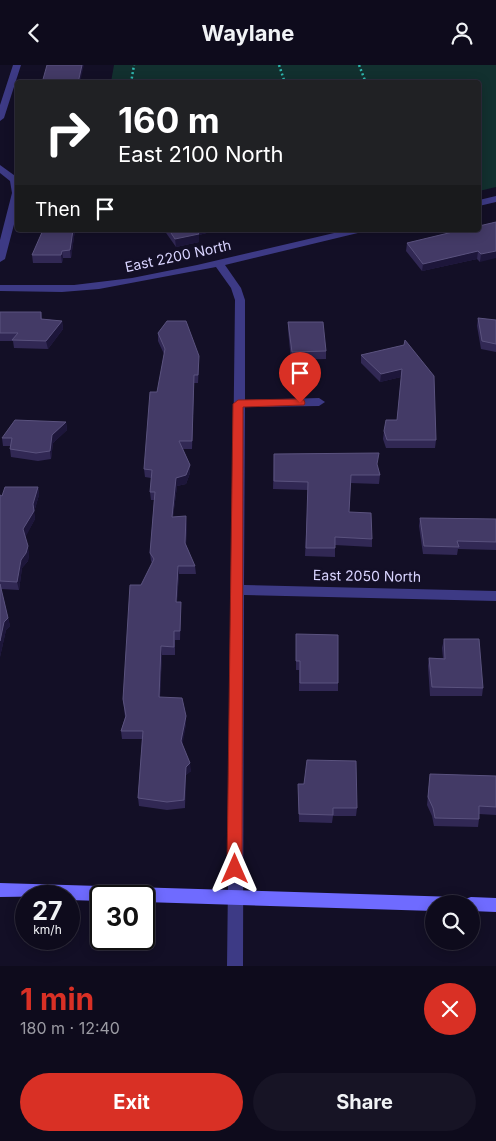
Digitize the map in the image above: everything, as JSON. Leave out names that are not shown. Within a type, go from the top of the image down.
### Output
[{"type":"main road","points":[[0,890],[234,899],[425,903]]},
{"type":"main road","points":[[480,904],[496,905]]},
{"type":"street","points":[[0,118],[17,65]]},
{"type":"street","points":[[0,168],[14,180],[15,184]]},
{"type":"street","points":[[481,203],[496,199]]},
{"type":"street","points":[[0,259],[15,201]]},
{"type":"street","name":"East 2200 North","points":[[0,288],[43,289],[98,286],[218,262],[350,232]]},
{"type":"street","points":[[218,262],[236,287],[240,300],[236,590],[235,966]]},
{"type":"street","points":[[238,404],[319,403]]},
{"type":"street","name":"East 2050 North","points":[[236,590],[496,596]]},
{"type":"path","points":[[132,80],[134,65]]},
{"type":"path","points":[[279,65],[284,80]]},
{"type":"path","points":[[359,65],[365,80]]},
{"type":"green space","points":[[114,65],[496,65],[496,187],[481,191],[481,80],[111,80]]},
{"type":"building","points":[[47,65],[82,65],[79,80],[43,80]]},
{"type":"building","points":[[496,222],[496,251],[481,254],[478,251],[423,264],[407,243],[453,232],[481,232],[481,226]]},
{"type":"building","points":[[42,232],[73,232],[70,250],[62,251],[61,255],[32,255]]},
{"type":"building","points":[[170,232],[198,232],[199,234],[175,239]]},
{"type":"building","points":[[0,312],[41,312],[41,319],[62,321],[46,341],[12,340],[18,333],[0,333]]},
{"type":"building","points":[[478,318],[496,320],[496,344],[482,341]]},
{"type":"building","points":[[167,321],[186,321],[199,356],[198,375],[194,375],[192,441],[179,441],[190,465],[186,475],[176,478],[172,517],[186,516],[185,543],[195,566],[178,566],[176,602],[181,602],[180,631],[174,631],[174,647],[161,646],[159,697],[182,698],[186,716],[181,741],[190,763],[186,767],[184,800],[167,802],[138,798],[143,731],[121,731],[126,716],[123,699],[130,585],[141,585],[154,559],[150,553],[155,492],[150,492],[152,470],[144,469],[150,392],[157,392],[165,349],[158,333]]},
{"type":"building","points":[[288,322],[323,322],[326,351],[292,352]]},
{"type":"building","points":[[405,340],[434,376],[436,440],[387,440],[384,431],[386,420],[397,420],[402,369],[381,374],[361,355],[404,345]]},
{"type":"building","points":[[15,420],[66,422],[52,435],[50,451],[36,453],[10,449],[12,438],[2,438]]},
{"type":"building","points":[[379,453],[377,464],[380,475],[351,475],[349,512],[371,513],[372,539],[335,537],[335,548],[306,548],[308,482],[274,481],[274,454]]},
{"type":"building","points":[[5,487],[38,487],[33,504],[34,511],[23,529],[28,546],[21,560],[17,582],[0,581],[0,495],[2,496]]},
{"type":"building","points":[[420,518],[496,519],[496,542],[457,541],[459,547],[424,546]]},
{"type":"building","points":[[0,584],[8,618],[4,622],[0,641]]},
{"type":"building","points":[[296,634],[338,635],[338,683],[300,683],[300,661],[296,661]]},
{"type":"building","points":[[444,639],[479,639],[483,688],[432,687],[429,658],[445,659]]},
{"type":"building","points":[[307,760],[356,761],[357,808],[333,808],[333,815],[299,814],[298,784],[304,784]]},
{"type":"building","points":[[430,774],[496,776],[496,807],[479,806],[479,819],[435,818],[428,797]]},
{"type":"route","points":[[235,869],[238,404],[300,403]]}]
